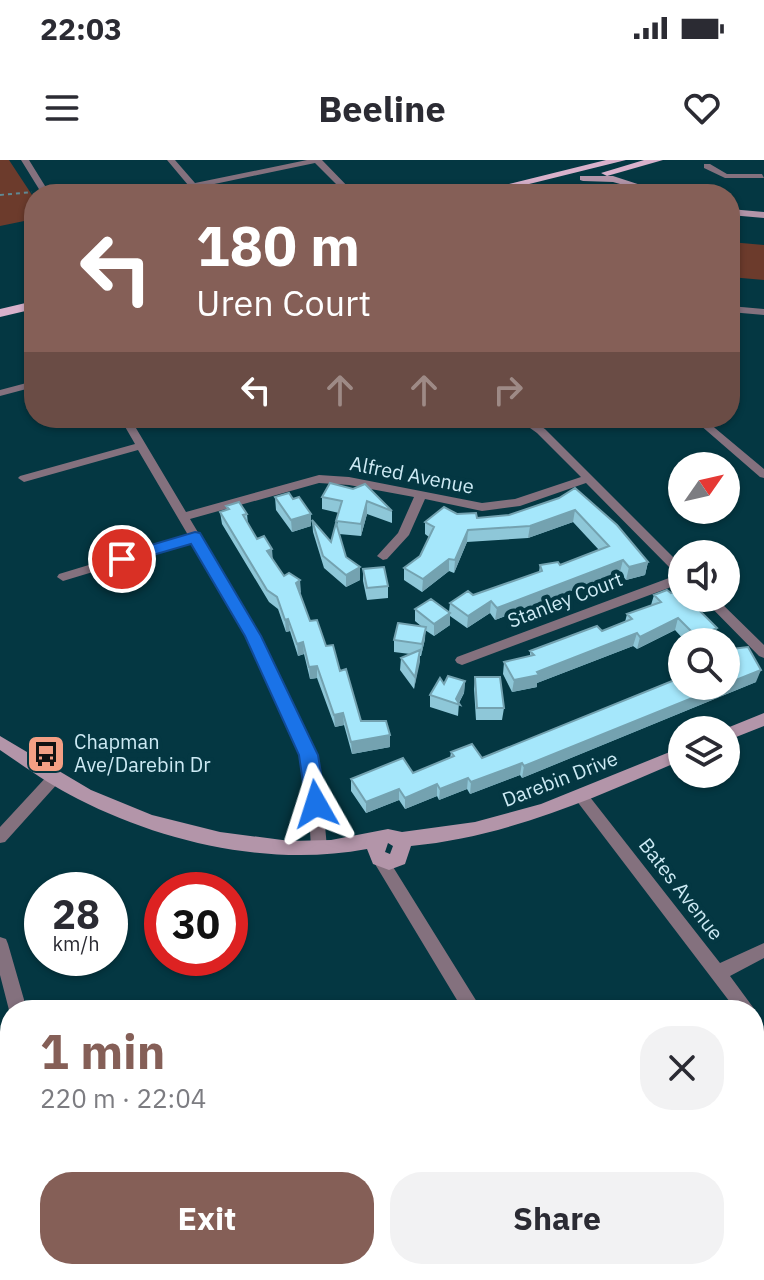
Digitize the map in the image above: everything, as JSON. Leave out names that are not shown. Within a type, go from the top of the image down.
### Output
[{"type":"main road","points":[[519,184],[613,163],[657,160]]},
{"type":"main road","points":[[557,184],[583,178],[613,163]]},
{"type":"main road","points":[[0,303],[24,297]]},
{"type":"main road","points":[[0,313],[24,307]]},
{"type":"street","points":[[25,160],[40,184]]},
{"type":"street","points":[[171,160],[191,184]]},
{"type":"street","points":[[203,184],[317,160],[341,184]]},
{"type":"street","points":[[613,163],[641,184]]},
{"type":"street","points":[[707,166],[725,176],[763,177]]},
{"type":"street","points":[[583,178],[630,184]]},
{"type":"street","points":[[740,213],[764,215]]},
{"type":"street","points":[[740,310],[764,312]]},
{"type":"street","points":[[0,393],[24,387]]},
{"type":"street","points":[[131,428],[253,636],[309,755],[323,848]]},
{"type":"street","points":[[536,428],[668,561]]},
{"type":"street","points":[[709,428],[764,475]]},
{"type":"street","points":[[24,478],[141,446]]},
{"type":"street","name":"Alfred Avenue","points":[[183,517],[319,479],[339,479],[469,505],[496,506],[516,503],[587,479]]},
{"type":"street","points":[[383,556],[403,535],[421,495]]},
{"type":"street","points":[[63,577],[195,537]]},
{"type":"street","name":"Stanley Court","points":[[462,660],[668,580]]},
{"type":"street","points":[[722,612],[764,653]]},
{"type":"street","points":[[740,729],[764,719]]},
{"type":"street","name":"Darebin Drive","points":[[0,734],[17,752]]},
{"type":"street","name":"Darebin Drive","points":[[0,742],[54,778],[114,808],[178,829],[239,842],[389,851],[511,822],[668,759]]},
{"type":"street","points":[[0,837],[54,778]]},
{"type":"street","name":"Bates Avenue","points":[[581,796],[738,1000]]},
{"type":"street","points":[[389,851],[404,894],[467,1000]]},
{"type":"street","points":[[0,944],[15,1000]]},
{"type":"street","points":[[718,973],[764,950]]},
{"type":"path","points":[[0,195],[22,194]]},
{"type":"shaded area","points":[[0,160],[9,160],[25,184],[24,221],[0,226]]},
{"type":"shaded area","points":[[740,243],[764,245],[764,280],[740,278]]},
{"type":"building","points":[[330,483],[353,489],[365,484],[392,511],[367,501],[361,524],[336,521],[342,501],[322,497]]},
{"type":"building","points":[[575,488],[617,525],[648,562],[629,567],[623,560],[497,608],[491,601],[468,616],[450,603],[468,591],[473,595],[542,571],[540,565],[558,562],[560,565],[609,546],[575,510],[530,526],[468,530],[455,560],[449,559],[423,579],[404,568],[420,556],[434,527],[425,522],[444,507],[457,514],[476,513],[477,518],[509,515],[559,498]]},
{"type":"building","points":[[289,493],[293,499],[299,497],[311,514],[291,520],[275,497]]},
{"type":"building","points":[[239,502],[257,539],[264,536],[272,549],[267,551],[284,576],[289,573],[300,580],[296,583],[310,621],[317,620],[326,646],[333,645],[340,671],[346,669],[361,721],[386,721],[390,735],[351,742],[343,713],[334,715],[317,666],[309,667],[303,642],[297,644],[277,597],[267,590],[220,512],[229,509],[226,506]]},
{"type":"building","points":[[312,520],[331,542],[336,523],[346,557],[360,567],[346,575],[323,556]]},
{"type":"building","points":[[384,567],[388,586],[367,588],[363,569]]},
{"type":"building","points":[[667,590],[668,612],[701,612],[717,628],[688,628],[678,618],[640,637],[637,633],[537,672],[539,675],[514,680],[504,662],[534,655],[530,651],[597,626],[602,631],[632,619],[627,614],[661,602],[654,595]]},
{"type":"building","points":[[431,599],[450,613],[434,624],[415,609]]},
{"type":"building","points":[[398,623],[426,627],[422,644],[394,640]]},
{"type":"building","points":[[748,647],[761,670],[740,678],[740,648]]},
{"type":"building","points":[[420,650],[415,677],[401,658]]},
{"type":"building","points":[[448,676],[465,681],[456,699],[460,705],[430,695],[440,678],[444,684]]},
{"type":"building","points":[[475,677],[500,677],[504,708],[477,708]]},
{"type":"building","points":[[668,683],[668,700],[687,700],[524,766],[522,763],[471,782],[468,778],[440,789],[437,784],[405,798],[399,789],[366,802],[351,779],[403,758],[413,773],[454,756],[451,752],[472,744],[482,758]]},
{"type":"place","name":"Chapman Ave/Darebin Dr","points":[[46,754]]},
{"type":"route","points":[[122,559],[195,537],[253,636],[309,755],[316,804]]}]
